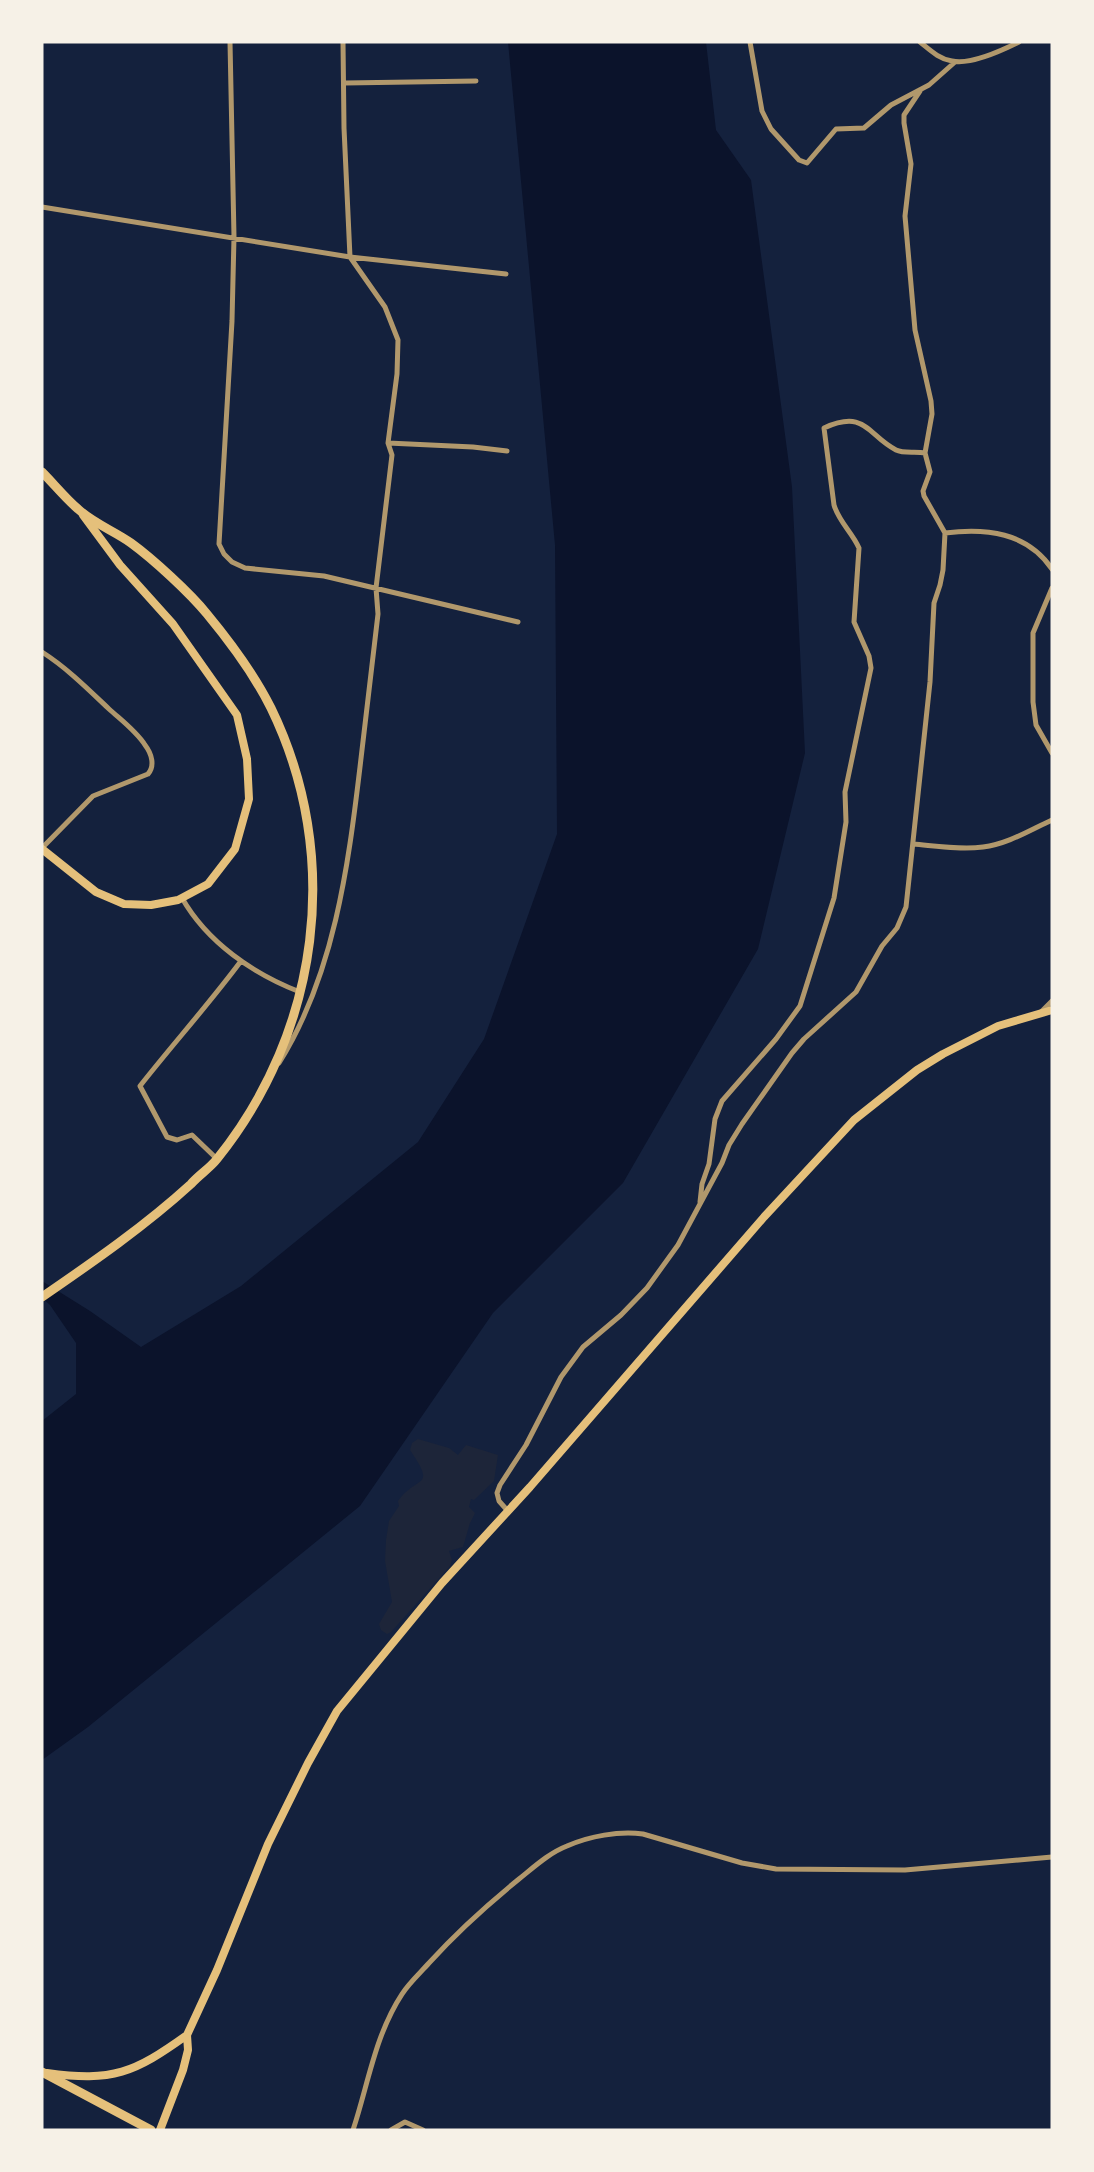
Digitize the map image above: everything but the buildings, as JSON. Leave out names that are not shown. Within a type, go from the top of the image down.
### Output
[{"type":"highway","points":[[42,472],[80,511],[130,542],[205,611],[244,663],[271,709],[286,744],[299,785],[313,861],[310,939],[300,993],[290,1030],[266,1085],[252,1110],[217,1159],[171,1202],[98,1258],[42,1297]]},
{"type":"highway","points":[[43,2072],[151,2130]]},
{"type":"main road","points":[[42,849],[96,892],[124,904],[151,905],[182,898],[208,884],[236,849],[249,799],[247,759],[237,716],[173,624],[120,565],[80,511]]},
{"type":"main road","points":[[160,2130],[183,2070],[188,2049],[187,2035],[217,1970],[268,1844],[337,1711],[442,1583],[530,1487],[764,1217],[854,1120],[917,1070],[943,1054],[998,1026],[1052,1010]]},
{"type":"main road","points":[[43,2072],[80,2078],[117,2074],[147,2063],[187,2035]]},
{"type":"street","points":[[230,42],[234,237],[232,321],[219,544],[224,554],[245,568],[324,576],[518,622]]},
{"type":"street","points":[[266,1085],[287,1052],[305,1012],[336,919],[360,767],[378,614],[376,588],[392,455],[388,443],[397,374],[398,340],[385,306],[350,257],[343,42]]},
{"type":"street","points":[[750,42],[762,111],[771,129],[799,160],[807,163],[836,129],[864,128],[891,105],[920,91],[955,62],[977,58],[1019,42]]},
{"type":"street","points":[[920,42],[933,53],[955,62]]},
{"type":"street","points":[[345,83],[476,81]]},
{"type":"street","points":[[507,1510],[499,1501],[497,1493],[500,1485],[526,1445],[561,1377],[583,1347],[621,1315],[647,1288],[678,1245],[722,1163],[729,1145],[777,1071],[804,1039],[856,992],[882,946],[897,928],[906,907],[930,682],[934,603],[943,570],[945,533],[923,491],[930,472],[925,453],[932,414],[915,330],[905,216],[911,164],[904,115],[920,91]]},
{"type":"street","points":[[42,207],[350,257],[506,274]]},
{"type":"street","points":[[700,1203],[699,1194],[710,1164],[715,1119],[722,1101],[800,1006],[836,887],[846,822],[845,792],[871,668],[869,656],[854,622],[859,548],[854,537],[838,517],[834,505],[824,429],[832,424],[858,423],[868,426],[900,452],[925,453]]},
{"type":"street","points":[[388,443],[473,447],[507,452]]},
{"type":"street","points":[[945,533],[971,530],[993,531],[1010,536],[1036,550],[1052,569]]},
{"type":"street","points":[[1052,588],[1033,633],[1032,702],[1036,726],[1052,753]]},
{"type":"street","points":[[42,652],[67,670],[135,733],[147,747],[153,763],[152,770],[147,774],[93,796],[42,849]]},
{"type":"street","points":[[914,844],[950,848],[983,848],[1008,841],[1052,820]]},
{"type":"street","points":[[182,898],[198,923],[241,961],[276,983],[300,993]]},
{"type":"street","points":[[217,1159],[192,1135],[177,1140],[167,1137],[140,1086],[207,1006],[241,961]]},
{"type":"street","points":[[1040,1014],[1052,1001]]},
{"type":"street","points":[[353,2130],[363,2101],[375,2050],[402,1993],[454,1935],[478,1913],[537,1865],[568,1845],[626,1832],[643,1834],[712,1856],[776,1869],[905,1870],[1052,1857]]},
{"type":"street","points":[[391,2130],[405,2122],[423,2130]]},
{"type":"shaded area","points":[[508,42],[706,42],[716,130],[751,180],[792,487],[805,753],[758,949],[623,1183],[493,1313],[360,1506],[88,1727],[42,1760],[42,1421],[76,1394],[76,1343],[50,1305],[42,1298],[42,1281],[141,1347],[241,1286],[418,1142],[484,1039],[557,834],[555,545]]},
{"type":"shaded area","points":[[418,1439],[449,1448],[458,1455],[466,1445],[498,1455],[494,1481],[474,1500],[471,1499],[469,1507],[475,1513],[463,1547],[449,1551],[452,1560],[450,1566],[387,1634],[381,1630],[379,1624],[392,1602],[385,1561],[389,1521],[399,1506],[398,1501],[423,1477],[410,1450],[412,1443]]}]
